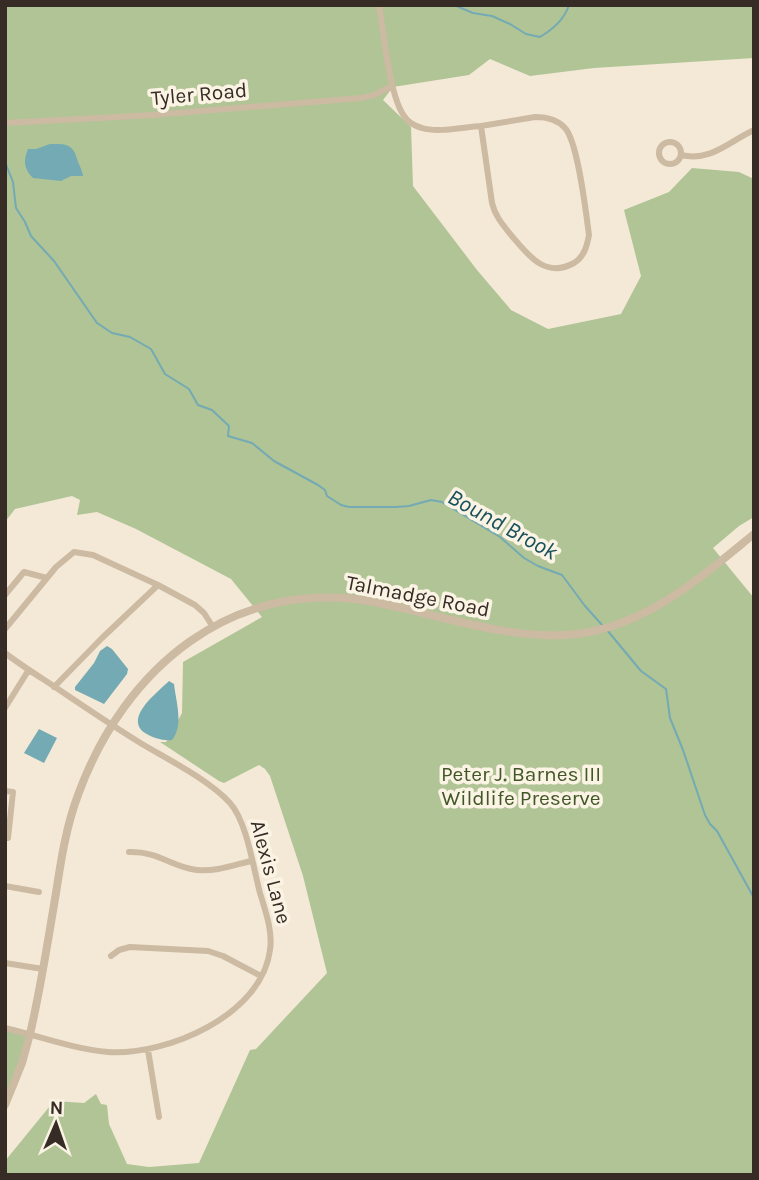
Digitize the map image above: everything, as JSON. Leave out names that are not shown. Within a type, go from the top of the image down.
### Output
[{"type":"street","points":[[379,5],[392,86],[405,117],[411,123],[432,130],[481,126],[535,117],[553,120],[566,128],[574,144],[589,235],[588,244],[579,260],[565,267],[538,264],[498,218],[492,203],[481,126]]},
{"type":"street","name":"Tyler Road","points":[[5,123],[153,116],[361,98],[392,86]]},
{"type":"street","points":[[681,155],[703,157],[754,130]]},
{"type":"street","name":"Talmadge Road","points":[[5,1105],[30,1034],[64,843],[87,774],[112,725],[137,691],[152,673],[181,649],[213,627],[249,610],[270,604],[316,598],[343,598],[383,604],[535,635],[586,633],[613,626],[653,609],[677,594],[754,534]]},
{"type":"street","points":[[5,629],[56,567],[74,552],[93,555],[158,585],[195,605],[213,627]]},
{"type":"street","points":[[5,596],[24,572],[47,578]]},
{"type":"street","points":[[54,687],[158,585]]},
{"type":"street","name":"Alexis Lane","points":[[5,653],[28,671],[216,790],[231,804],[242,822],[270,934],[271,949],[254,989],[241,1002],[212,1024],[180,1040],[148,1050],[110,1052],[5,1028]]},
{"type":"street","points":[[5,708],[28,671]]},
{"type":"street","points":[[5,791],[13,792],[8,838],[5,838]]},
{"type":"street","points":[[129,852],[152,854],[196,870],[219,869],[251,861]]},
{"type":"street","points":[[5,886],[39,892]]},
{"type":"street","points":[[111,956],[130,947],[208,951],[261,976]]},
{"type":"street","points":[[5,963],[43,969]]},
{"type":"street","points":[[148,1050],[159,1117]]},
{"type":"green space","name":"Peter J. Barnes III Wildlife Preserve","points":[[5,5],[754,5],[754,58],[594,68],[530,76],[490,59],[469,75],[393,87],[383,100],[411,127],[413,186],[511,310],[548,329],[621,314],[641,276],[624,210],[669,192],[692,168],[739,172],[754,179],[754,517],[713,548],[754,598],[754,1175],[5,1175],[5,1161],[54,1101],[84,1103],[96,1094],[101,1104],[107,1105],[109,1124],[127,1164],[149,1167],[199,1163],[250,1050],[256,1049],[327,973],[303,876],[270,776],[265,769],[259,765],[224,783],[160,742],[166,742],[182,713],[183,662],[262,617],[231,579],[136,529],[97,512],[77,515],[80,500],[72,496],[15,509],[5,522]]},
{"type":"green space","points":[[5,1028],[30,1034],[5,1099]]},
{"type":"water","points":[[50,144],[70,147],[83,176],[71,176],[61,181],[33,178],[25,165],[28,149]]},
{"type":"water","points":[[107,646],[128,669],[104,704],[75,690],[75,687],[100,651]]},
{"type":"water","points":[[169,681],[174,684],[178,720],[176,734],[172,740],[158,739],[145,733],[139,727],[138,720],[151,698]]},
{"type":"water","points":[[39,729],[57,738],[44,763],[24,753]]},
{"type":"waterway","points":[[454,5],[473,13],[492,16],[526,34],[540,37],[558,24],[569,5]]},
{"type":"waterway","name":"Bound Brook","points":[[5,162],[13,182],[16,208],[31,236],[54,261],[97,323],[112,333],[130,337],[151,349],[165,374],[189,389],[198,405],[212,410],[229,426],[228,436],[252,443],[274,461],[318,485],[325,490],[327,496],[341,505],[396,507],[431,500],[442,502],[500,537],[524,558],[562,575],[603,626]]},
{"type":"waterway","name":"Bound Brook","points":[[607,630],[641,671],[666,689],[670,718],[705,815],[717,831],[754,898]]}]
